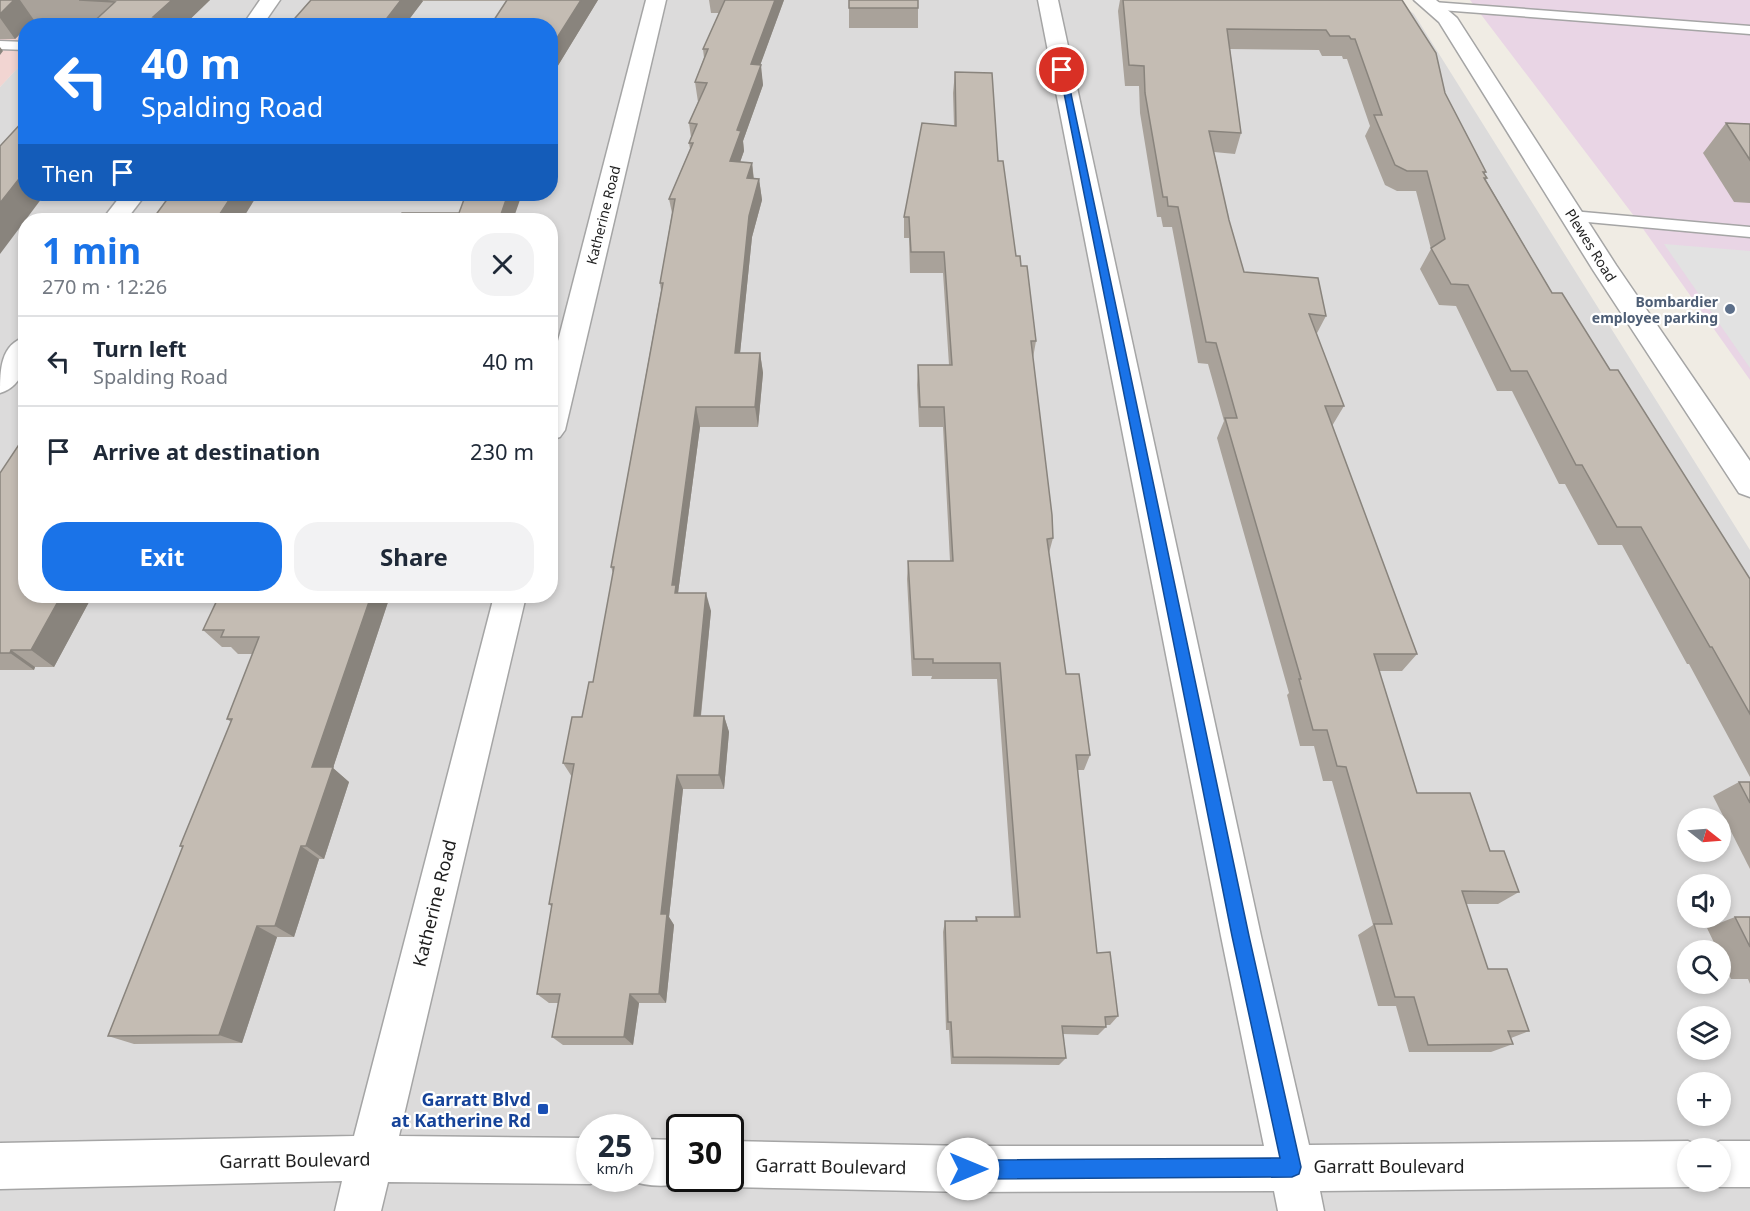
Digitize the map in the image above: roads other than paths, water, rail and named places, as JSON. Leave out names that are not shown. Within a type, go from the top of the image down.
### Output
[{"type":"street","points":[[258,18],[270,0]]},
{"type":"street","name":"Katherine Road","points":[[558,398],[656,0]]},
{"type":"street","points":[[1048,0],[1241,936],[1301,1211]]},
{"type":"street","name":"Plewes Road","points":[[1428,3],[1447,18],[1606,270],[1750,485]]},
{"type":"street","points":[[119,213],[129,201]]},
{"type":"street","points":[[0,382],[18,357]]},
{"type":"street","name":"Katherine Road","points":[[358,1211],[508,603]]},
{"type":"street","name":"Garratt Boulevard","points":[[0,1166],[313,1158],[576,1161]]},
{"type":"street","name":"Garratt Boulevard","points":[[744,1164],[968,1169],[1677,1164]]},
{"type":"street","points":[[1731,1164],[1750,1164]]},
{"type":"lane","points":[[1428,3],[1750,30]]},
{"type":"lane","points":[[0,45],[18,46]]},
{"type":"lane","points":[[1572,216],[1750,232]]},
{"type":"place","name":"Bombardier employee parking","points":[[1730,309]]},
{"type":"place","name":"Garratt Blvd at Katherine Rd","points":[[543,1109]]}]
